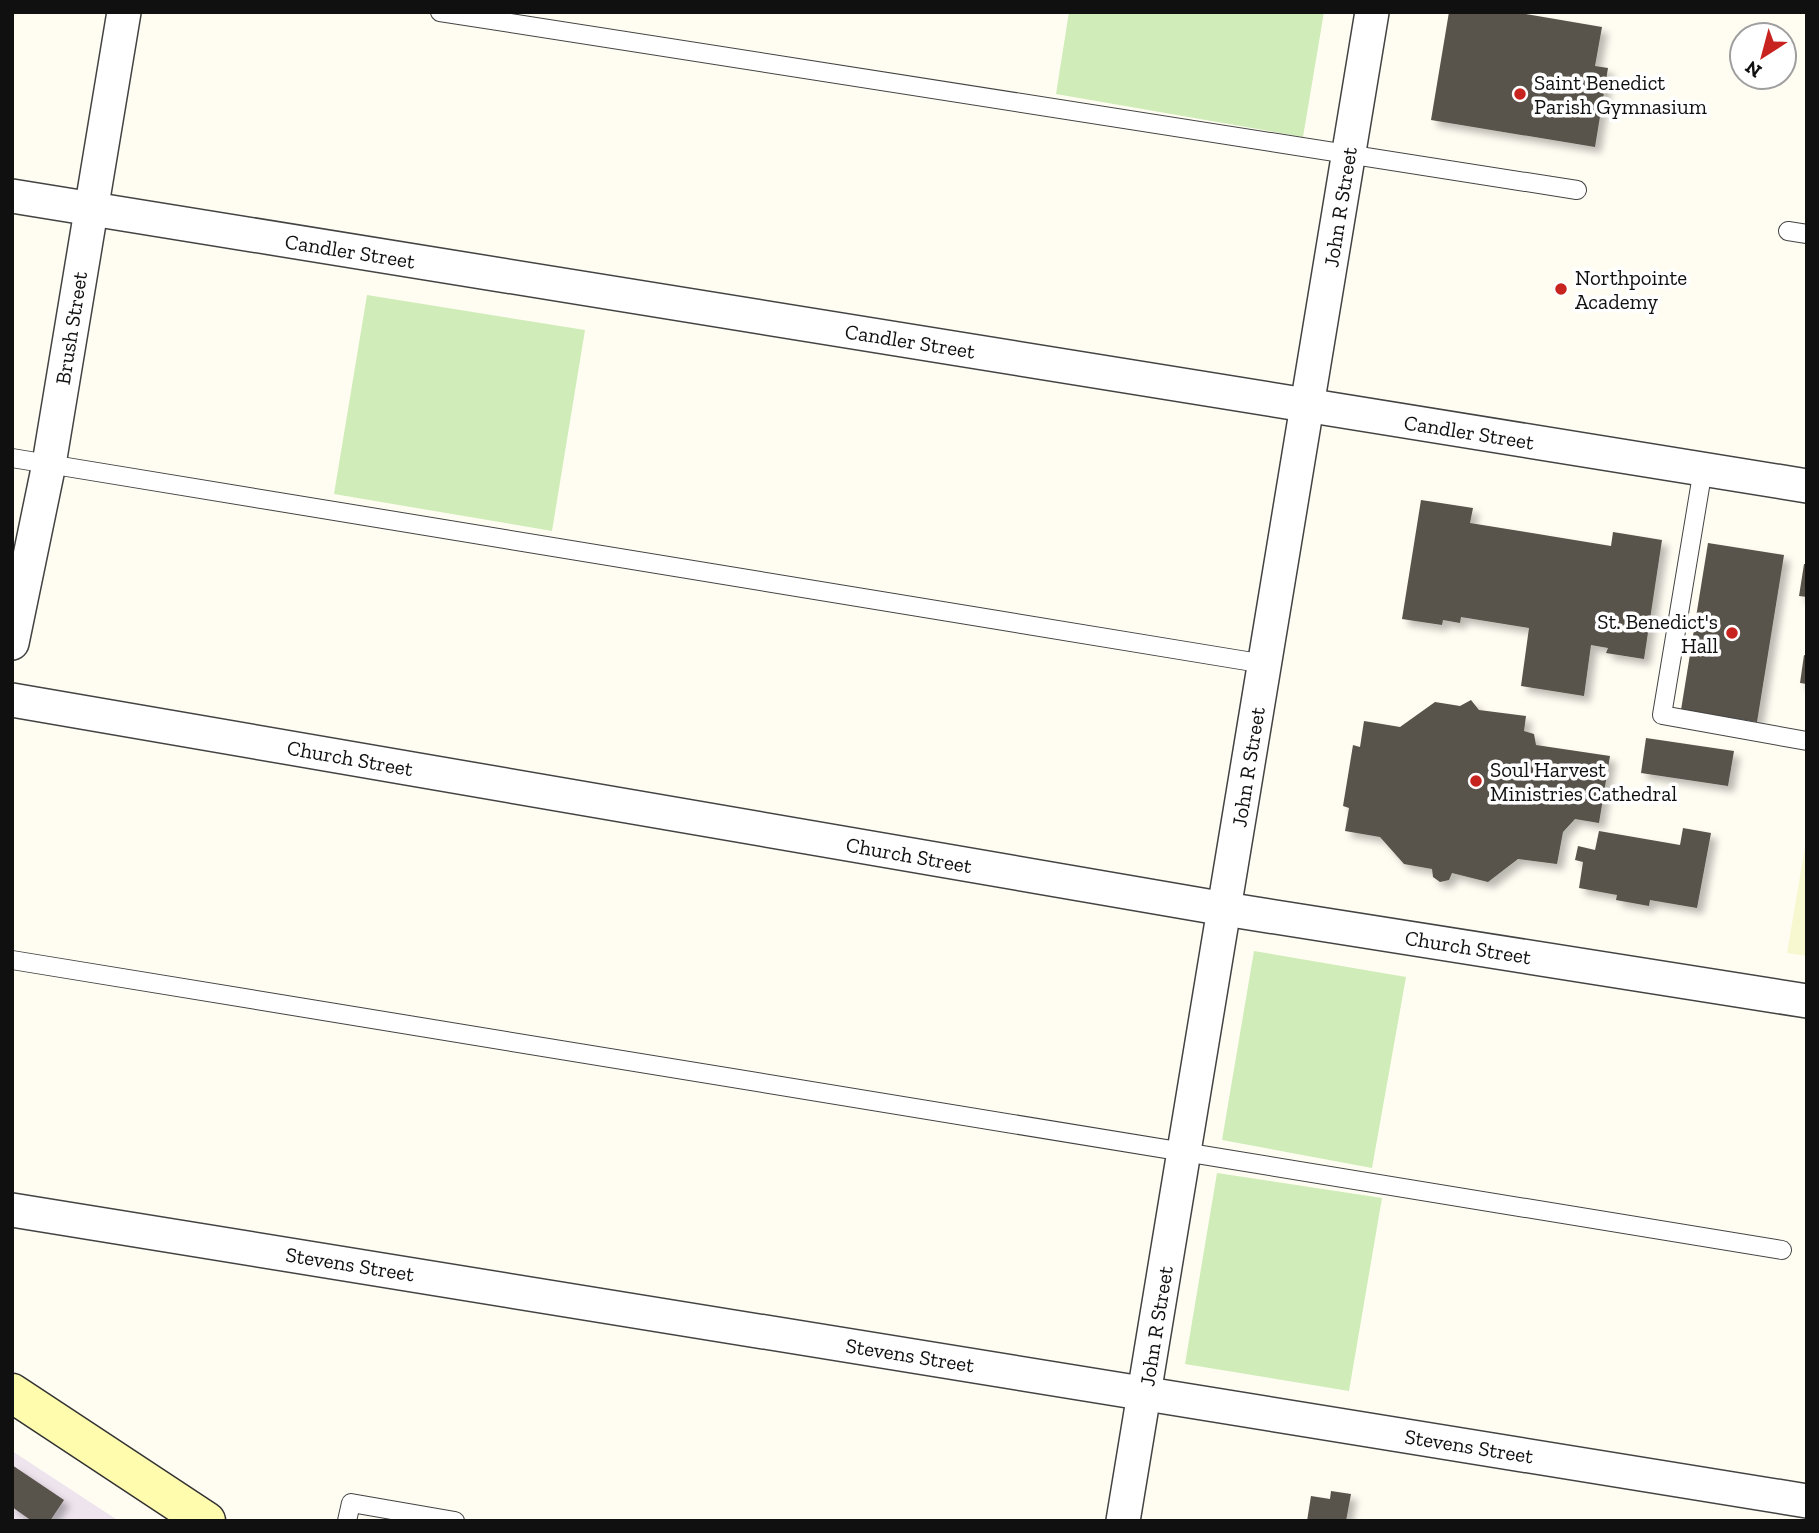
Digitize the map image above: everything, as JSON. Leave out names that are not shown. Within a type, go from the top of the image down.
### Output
[{"type":"main road","points":[[12,1393],[206,1521]]},
{"type":"street","name":"Brush Street","points":[[12,643],[49,464],[124,12]]},
{"type":"street","name":"John R Street","points":[[1123,1521],[1372,12]]},
{"type":"street","name":"Candler Street","points":[[12,196],[1807,486]]},
{"type":"street","name":"Church Street","points":[[12,700],[1225,909],[1807,1001]]},
{"type":"street","name":"Stevens Street","points":[[12,1210],[1807,1501]]},
{"type":"lane","points":[[440,12],[1577,190]]},
{"type":"lane","points":[[1788,231],[1807,234]]},
{"type":"lane","points":[[12,458],[1265,664]]},
{"type":"lane","points":[[1703,470],[1662,715],[1807,741]]},
{"type":"lane","points":[[12,960],[1782,1250]]},
{"type":"lane","points":[[347,1521],[351,1503],[455,1521]]},
{"type":"shaded area","points":[[12,1451],[119,1521],[12,1521]]},
{"type":"green space","points":[[1069,12],[1324,12],[1303,137],[1056,94]]},
{"type":"green space","points":[[367,295],[585,330],[552,531],[334,494]]},
{"type":"green space","points":[[1807,835],[1807,956],[1787,953]]},
{"type":"green space","points":[[1254,951],[1406,977],[1372,1168],[1222,1140]]},
{"type":"green space","points":[[1217,1173],[1382,1198],[1349,1391],[1185,1364]]},
{"type":"building","name":"Saint Benedict Parish Gymnasium","points":[[1449,12],[1514,12],[1602,27],[1595,66],[1608,68],[1595,147],[1431,120]]},
{"type":"building","points":[[1421,500],[1473,508],[1470,523],[1611,546],[1613,532],[1662,540],[1644,659],[1606,653],[1608,648],[1591,645],[1584,696],[1521,686],[1529,628],[1461,617],[1460,623],[1443,620],[1442,625],[1402,619]]},
{"type":"building","name":"St. Benedict's Hall","points":[[1708,543],[1784,555],[1757,722],[1681,710]]},
{"type":"building","points":[[1804,564],[1807,564],[1807,597],[1799,596]]},
{"type":"building","points":[[1804,655],[1807,656],[1807,684],[1800,683]]},
{"type":"building","name":"Soul Harvest Ministries Cathedral","points":[[1471,700],[1479,710],[1526,716],[1524,731],[1534,734],[1536,745],[1610,756],[1599,823],[1575,819],[1563,832],[1557,864],[1518,859],[1488,882],[1452,873],[1449,880],[1440,882],[1433,877],[1432,869],[1404,864],[1380,837],[1345,831],[1349,808],[1343,806],[1353,745],[1360,747],[1364,721],[1400,727],[1435,702],[1460,706]]},
{"type":"building","points":[[1646,738],[1734,751],[1728,786],[1641,773]]},
{"type":"building","points":[[1683,828],[1711,833],[1697,908],[1650,900],[1649,906],[1616,900],[1617,895],[1579,888],[1583,862],[1575,860],[1578,846],[1595,850],[1599,831],[1680,845]]},
{"type":"building","points":[[12,1465],[64,1500],[50,1521],[32,1521],[12,1507]]},
{"type":"building","points":[[1331,1491],[1351,1494],[1346,1521],[1307,1521],[1311,1496],[1330,1499]]},
{"type":"place","name":"Saint Benedict Parish Gymnasium","points":[[1520,94]]},
{"type":"place","name":"Northpointe Academy","points":[[1561,289]]},
{"type":"place","name":"St. Benedict's Hall","points":[[1732,633]]},
{"type":"place","name":"Soul Harvest Ministries Cathedral","points":[[1476,781]]}]
